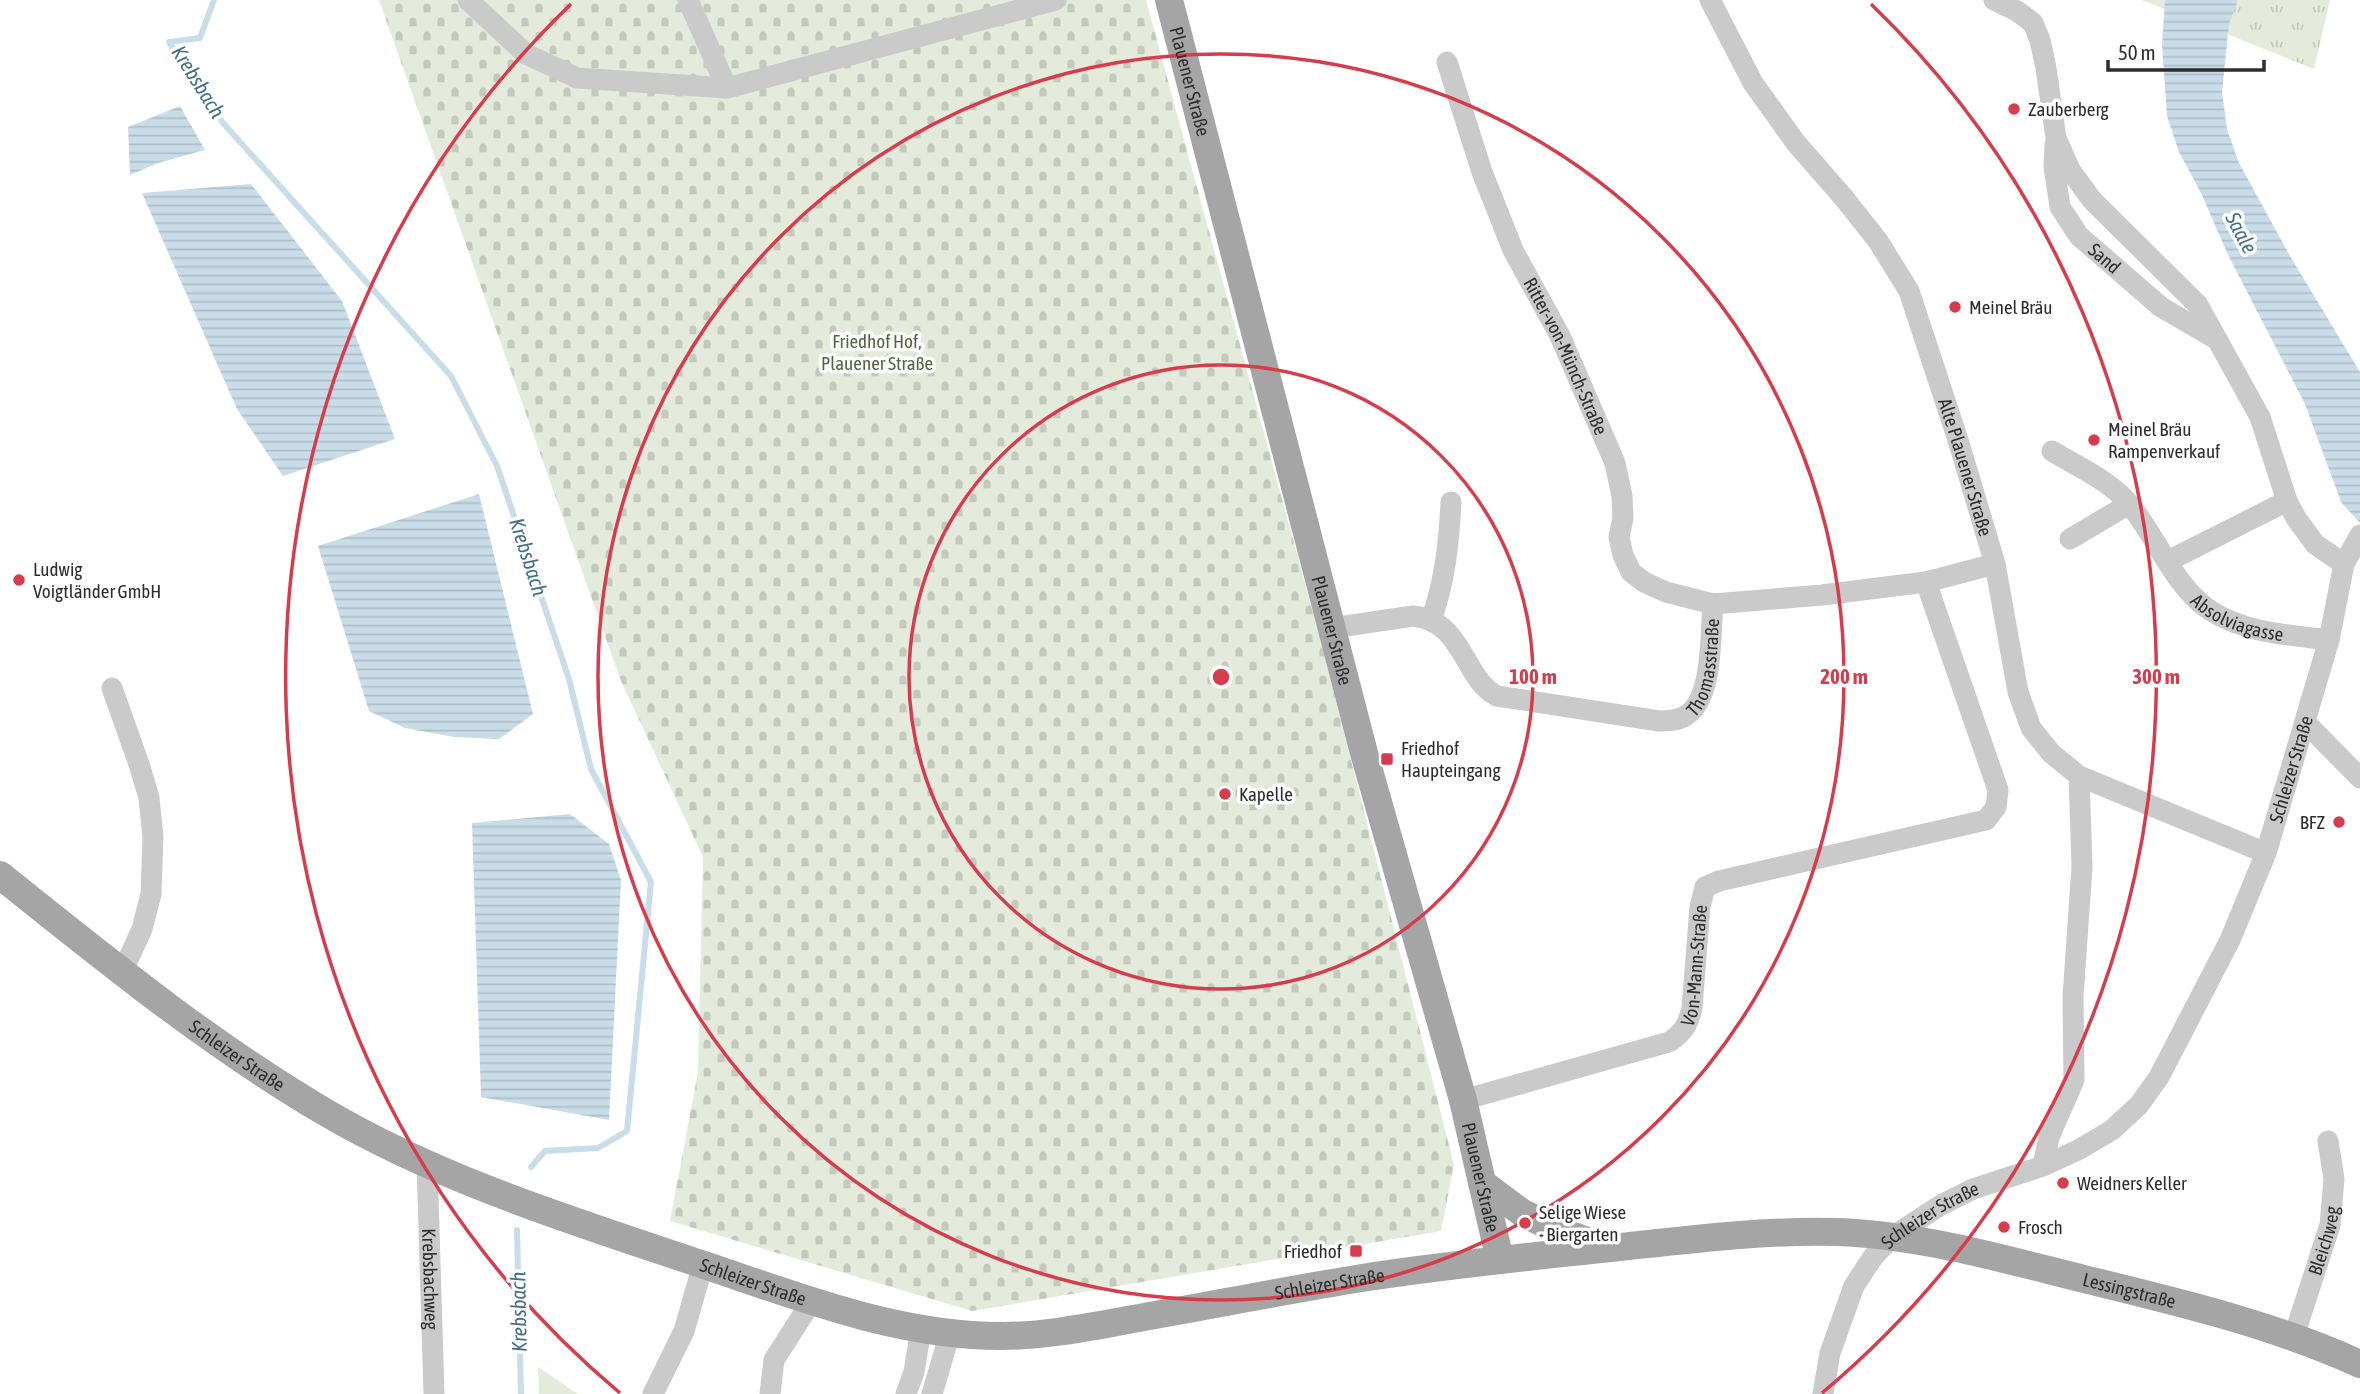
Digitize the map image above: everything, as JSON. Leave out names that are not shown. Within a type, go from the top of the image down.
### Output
[{"type":"main road","name":"Plauener Straße","points":[[1169,0],[1376,796],[1463,1100],[1500,1260]]},
{"type":"main road","name":"Schleizer Straße","points":[[0,875],[122,973],[232,1052],[323,1111],[427,1163],[570,1219],[811,1302],[871,1319],[921,1329],[1004,1336],[1090,1328],[1355,1279],[1604,1248],[1805,1232],[1893,1236]]},
{"type":"main road","points":[[1482,1183],[1521,1212],[1604,1248]]},
{"type":"main road","name":"Lessingstraße","points":[[1893,1236],[1967,1251],[2211,1311],[2294,1336],[2360,1364]]},
{"type":"street","points":[[468,0],[526,54],[577,78],[727,88],[1056,0]]},
{"type":"street","points":[[688,0],[727,88]]},
{"type":"street","name":"Alte Plauener Straße","points":[[1710,0],[1753,83],[1796,144],[1878,241],[1909,290],[1958,440],[1994,564],[2018,692],[2031,728],[2050,753],[2079,776],[2266,853]]},
{"type":"street","name":"Sand","points":[[1993,0],[2017,11],[2033,23],[2040,40],[2056,138],[2054,167],[2060,207],[2079,236],[2161,307],[2218,340]]},
{"type":"street","name":"Ritter-von-Münch-Straße","points":[[1447,62],[1482,172],[1513,250],[1560,336],[1615,463],[1622,496],[1623,518],[1619,537],[1631,572],[1644,582],[1666,592],[1713,604]]},
{"type":"street","name":"Sand","points":[[2056,138],[2070,170],[2092,200],[2198,305],[2260,417],[2287,501],[2315,544],[2344,564]]},
{"type":"street","name":"Absolviagasse","points":[[2052,451],[2103,482],[2129,504],[2194,597],[2212,611],[2253,629],[2329,640]]},
{"type":"street","points":[[2168,561],[2287,501]]},
{"type":"street","points":[[1332,628],[1413,616],[1431,620],[1444,573],[1451,502]]},
{"type":"street","points":[[2070,539],[2129,504]]},
{"type":"street","name":"Schleizer Straße","points":[[1893,1236],[1941,1205],[1973,1189],[2043,1166],[2112,1130],[2139,1105],[2159,1077],[2230,940],[2266,853],[2329,640],[2344,564],[2357,539]]},
{"type":"street","name":"Thomasstraße","points":[[1431,620],[1457,645],[1481,684],[1497,696],[1673,721],[1686,716],[1696,707],[1704,690],[1713,604],[1926,582],[1994,564]]},
{"type":"street","name":"Von-Mann-Straße","points":[[1463,1100],[1669,1042],[1680,1035],[1688,1024],[1692,1008],[1700,907],[1705,887],[1719,881],[1986,820],[1997,807],[1998,790],[1926,582]]},
{"type":"street","points":[[111,688],[140,767],[149,799],[153,837],[151,894],[142,929],[122,973]]},
{"type":"street","points":[[2305,722],[2360,778]]},
{"type":"street","points":[[2043,1166],[2049,1137],[2074,1080],[2073,996],[2082,867],[2079,776]]},
{"type":"street","name":"Bleichweg","points":[[2294,1336],[2330,1225],[2334,1179],[2328,1141]]},
{"type":"street","name":"Krebsbachweg","points":[[427,1163],[435,1394]]},
{"type":"street","points":[[1823,1394],[1830,1353],[1854,1286],[1873,1257],[1893,1236]]},
{"type":"street","points":[[653,1394],[684,1331],[703,1265]]},
{"type":"street","points":[[770,1394],[774,1360],[811,1302]]},
{"type":"street","points":[[906,1394],[914,1372],[921,1329]]},
{"type":"street","points":[[932,1394],[950,1333]]},
{"type":"green space","name":"Friedhof Hof, Plauener Straße","points":[[379,0],[1146,0],[1322,646],[1454,1165],[1441,1231],[972,1311],[670,1221],[698,1072],[703,857],[621,681]]},
{"type":"green space","points":[[2142,0],[2330,0],[2314,69]]},
{"type":"green space","points":[[538,1367],[578,1394],[539,1394]]},
{"type":"water","name":"Saale","points":[[2165,0],[2238,0],[2229,24],[2222,92],[2227,129],[2239,163],[2290,256],[2360,372],[2360,523],[2341,502],[2305,404],[2228,255],[2201,193],[2179,152],[2167,116],[2162,45]]},
{"type":"water","points":[[180,106],[205,150],[158,163],[130,175],[128,127]]},
{"type":"water","points":[[251,184],[342,301],[395,439],[283,476],[237,409],[142,193]]},
{"type":"water","points":[[479,494],[533,714],[499,739],[454,737],[405,728],[369,711],[318,546]]},
{"type":"water","points":[[570,814],[609,844],[621,880],[609,1120],[481,1097],[472,823]]},
{"type":"waterway","name":"Krebsbach","points":[[214,0],[200,38],[169,42],[223,123],[451,376],[497,466],[569,679],[591,769],[651,882],[627,1131],[598,1148],[545,1151],[531,1167]]},
{"type":"waterway","name":"Krebsbach","points":[[517,1230],[521,1394]]},
{"type":"place","name":"Zauberberg","points":[[2014,109]]},
{"type":"place","name":"Meinel Bräu","points":[[1955,307]]},
{"type":"place","name":"Meinel Bräu Rampenverkauf","points":[[2094,440]]},
{"type":"place","name":"Ludwig Voigtländer GmbH","points":[[19,580]]},
{"type":"place","name":"Friedhof Haupteingang","points":[[1387,759]]},
{"type":"place","name":"Kapelle","points":[[1225,794]]},
{"type":"place","name":"BFZ","points":[[2339,822]]},
{"type":"place","name":"Weidners Keller","points":[[2063,1183]]},
{"type":"place","name":"Selige Wiese - Biergarten","points":[[1525,1223]]},
{"type":"place","name":"Frosch","points":[[2004,1227]]},
{"type":"place","name":"Friedhof","points":[[1356,1251]]}]
